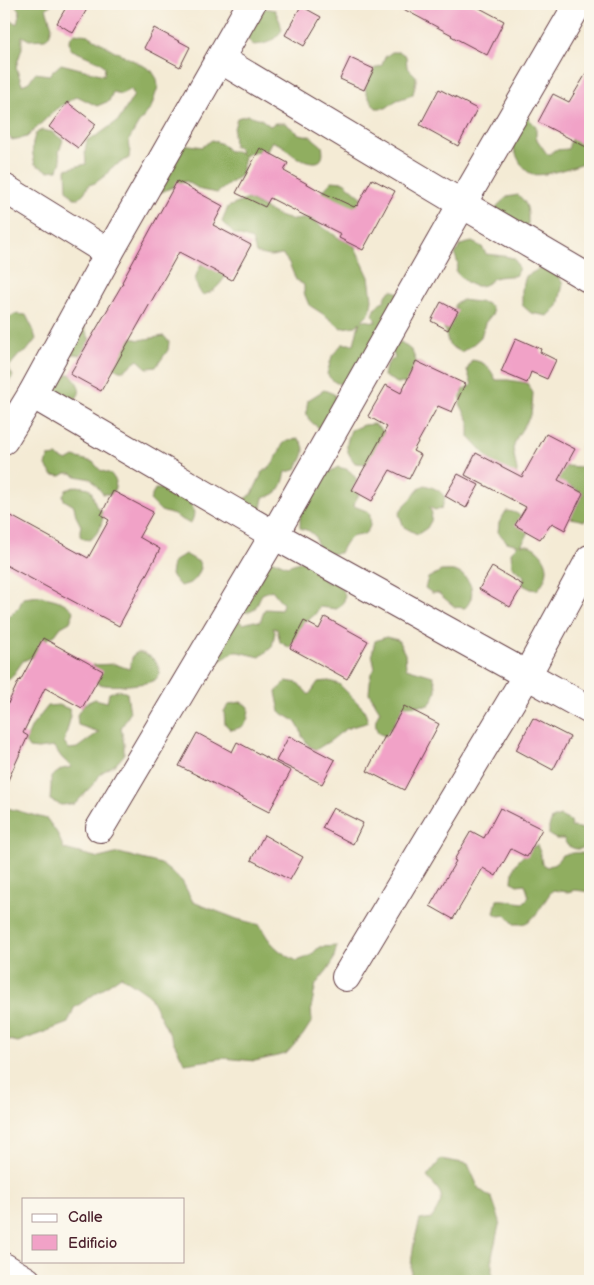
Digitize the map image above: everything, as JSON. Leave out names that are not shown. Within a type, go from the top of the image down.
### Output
[{"type":"street","points":[[4,440],[32,394],[109,253],[251,4]]},
{"type":"street","points":[[100,828],[274,535],[578,4]]},
{"type":"street","points":[[220,60],[590,279]]},
{"type":"street","points":[[4,188],[109,253]]},
{"type":"street","points":[[32,394],[274,535],[590,710]]},
{"type":"street","points":[[346,978],[527,675],[590,559]]},
{"type":"street","points":[[4,1267],[27,1281]]},
{"type":"green space","points":[[16,4],[52,4],[46,8],[52,27],[49,36],[45,39],[29,40],[22,36],[22,48],[16,67],[22,85],[29,82],[35,73],[49,75],[61,64],[104,75],[105,67],[100,62],[70,49],[69,40],[75,33],[88,35],[144,66],[152,71],[157,79],[158,87],[151,108],[138,124],[129,140],[129,158],[111,168],[106,175],[89,185],[79,198],[74,198],[67,190],[66,169],[86,164],[85,151],[87,140],[98,135],[119,120],[134,95],[131,89],[121,94],[113,92],[109,101],[97,106],[77,96],[56,109],[27,137],[12,140],[4,131],[4,24],[9,19],[17,24],[20,11]]},
{"type":"green space","points":[[263,8],[275,10],[282,30],[270,42],[253,45],[243,34]]},
{"type":"green space","points":[[392,52],[400,52],[406,56],[407,67],[416,76],[413,94],[397,100],[386,108],[376,108],[367,94],[364,78],[370,67],[374,69],[382,65],[385,57]]},
{"type":"green space","points":[[248,115],[261,119],[270,126],[275,123],[285,123],[299,134],[310,136],[322,146],[322,158],[316,162],[301,159],[292,155],[283,146],[272,141],[267,152],[264,150],[244,156],[241,175],[217,193],[201,190],[186,181],[155,195],[175,145],[202,147],[212,140],[222,144],[229,151],[237,151],[241,154],[238,147],[234,147],[233,132],[237,118]]},
{"type":"green space","points":[[526,116],[536,126],[536,138],[547,154],[551,154],[554,150],[568,149],[571,139],[580,134],[589,146],[590,161],[544,174],[537,175],[528,172],[519,161],[512,144]]},
{"type":"green space","points":[[42,130],[52,132],[63,140],[59,152],[61,161],[58,170],[48,171],[35,164],[33,141],[36,133]]},
{"type":"green space","points":[[332,181],[344,182],[365,200],[363,216],[324,205],[322,192]]},
{"type":"green space","points":[[518,195],[528,211],[528,224],[521,230],[496,212],[497,206],[507,197]]},
{"type":"green space","points":[[248,199],[281,217],[295,220],[309,218],[339,238],[354,245],[369,277],[372,299],[370,312],[362,320],[376,322],[373,315],[387,294],[392,290],[401,294],[351,382],[338,383],[327,374],[332,356],[342,344],[354,344],[360,322],[356,326],[341,328],[309,305],[304,293],[304,285],[296,280],[289,263],[283,255],[269,256],[256,253],[252,240],[234,234],[222,222],[228,207]]},
{"type":"green space","points":[[472,242],[482,247],[486,254],[514,258],[519,268],[515,276],[496,277],[488,283],[479,286],[475,286],[463,279],[456,272],[458,264],[455,255],[460,245]]},
{"type":"green space","points":[[201,264],[214,267],[225,277],[215,289],[202,295],[196,280]]},
{"type":"green space","points":[[541,268],[557,274],[563,284],[558,306],[548,316],[531,313],[522,305],[522,289],[526,276]]},
{"type":"green space","points":[[462,300],[485,303],[491,306],[493,313],[485,323],[481,337],[461,352],[449,345],[444,328],[448,320],[455,317],[455,304]]},
{"type":"green space","points":[[15,314],[26,315],[36,339],[26,352],[19,355],[8,368],[13,376],[4,389],[4,322]]},
{"type":"green space","points":[[83,325],[90,340],[81,355],[65,353]]},
{"type":"green space","points":[[164,336],[169,342],[168,350],[156,367],[147,368],[138,360],[123,371],[110,367],[122,344],[131,338],[140,340]]},
{"type":"green space","points":[[401,342],[412,351],[416,361],[426,366],[413,384],[397,383],[384,376],[390,361],[395,358],[391,348],[396,343]]},
{"type":"green space","points":[[472,360],[487,366],[496,380],[527,383],[533,393],[531,415],[517,437],[513,449],[517,471],[516,478],[492,462],[469,437],[469,421],[460,404],[462,390],[472,385],[467,370]]},
{"type":"green space","points":[[70,374],[78,386],[79,393],[70,403],[54,396],[51,385],[56,377]]},
{"type":"green space","points":[[324,390],[334,394],[337,404],[319,428],[309,419],[307,405],[308,400]]},
{"type":"green space","points":[[374,424],[383,431],[386,438],[367,464],[355,463],[349,455],[347,448],[351,430],[363,425]]},
{"type":"green space","points":[[299,439],[304,447],[300,462],[295,470],[286,472],[277,492],[263,498],[260,512],[235,505],[252,494],[262,473],[273,464],[283,444],[288,440]]},
{"type":"green space","points":[[590,441],[590,517],[584,521],[571,518],[571,508],[577,506],[583,493],[570,486],[557,486],[556,469],[566,466],[582,467],[585,460],[581,452],[582,443]]},
{"type":"green space","points":[[56,456],[67,461],[74,457],[93,462],[100,470],[111,474],[116,481],[112,494],[103,494],[91,479],[71,473],[61,476],[52,475],[46,466],[48,457]]},
{"type":"green space","points":[[338,467],[352,473],[356,479],[359,494],[354,506],[369,512],[370,524],[367,532],[348,540],[340,553],[331,554],[318,549],[315,536],[309,531],[300,528],[300,515],[313,491],[320,490],[325,476]]},
{"type":"green space","points":[[425,485],[439,491],[445,498],[442,508],[435,510],[429,507],[432,513],[431,521],[427,528],[418,534],[404,527],[399,514],[418,489]]},
{"type":"green space","points":[[77,486],[89,488],[96,506],[104,514],[97,532],[89,540],[80,536],[81,526],[74,506],[64,500],[63,495],[66,490]]},
{"type":"green space","points":[[155,489],[174,491],[179,497],[191,504],[194,516],[190,524],[174,515],[161,511],[150,500]]},
{"type":"green space","points":[[506,511],[518,515],[523,520],[528,531],[521,545],[534,548],[545,560],[546,575],[537,590],[523,585],[524,576],[512,566],[511,552],[518,545],[507,542],[498,532],[499,523]]},
{"type":"green space","points":[[185,554],[199,562],[201,568],[194,581],[180,586],[171,575],[173,562]]},
{"type":"green space","points":[[255,558],[278,562],[287,566],[305,560],[323,574],[325,582],[335,581],[345,594],[344,601],[337,609],[319,607],[313,616],[304,621],[296,647],[290,648],[280,642],[277,629],[273,628],[275,632],[272,647],[260,657],[233,652],[223,659],[202,666],[233,616],[243,624],[254,621],[260,622],[265,609],[281,610],[283,604],[272,590],[262,594],[255,609],[250,612],[240,612]]},
{"type":"green space","points":[[441,571],[457,572],[466,578],[472,593],[469,603],[465,608],[455,607],[438,593],[432,593],[425,588],[428,578]]},
{"type":"green space","points":[[39,596],[67,605],[74,612],[70,622],[61,627],[55,635],[41,642],[34,656],[23,661],[11,678],[4,682],[4,637],[8,631],[5,621],[19,607],[23,598]]},
{"type":"green space","points":[[386,637],[398,640],[405,654],[406,668],[433,676],[436,688],[434,698],[429,705],[404,706],[385,736],[378,733],[376,721],[380,711],[369,693],[371,673],[375,669],[372,654],[375,641]]},
{"type":"green space","points":[[138,652],[147,655],[156,662],[160,674],[155,680],[116,686],[101,685],[94,679],[93,665],[115,664],[129,669],[133,655]]},
{"type":"green space","points":[[286,681],[298,683],[309,695],[318,682],[329,681],[339,684],[364,709],[368,722],[346,729],[316,750],[309,746],[295,721],[280,712],[276,692]]},
{"type":"green space","points":[[119,690],[127,693],[130,713],[121,728],[124,755],[116,764],[101,773],[75,804],[61,805],[50,800],[51,777],[62,769],[72,767],[54,747],[29,748],[25,742],[32,726],[48,706],[59,705],[69,709],[71,716],[64,742],[69,749],[77,748],[99,732],[78,725],[77,715],[84,704],[95,699],[107,702],[109,693]]},
{"type":"green space","points":[[241,702],[249,707],[246,723],[231,730],[225,724],[224,711],[230,704]]},
{"type":"green space","points":[[4,807],[47,819],[57,833],[64,849],[99,858],[119,853],[161,864],[182,881],[193,902],[237,919],[260,925],[275,946],[284,954],[297,961],[310,956],[319,947],[337,946],[332,964],[316,984],[311,1008],[312,1021],[303,1035],[286,1054],[255,1061],[223,1058],[185,1064],[149,995],[121,976],[74,1008],[68,1023],[18,1042],[4,1039]]},
{"type":"green space","points":[[560,816],[570,821],[571,827],[585,830],[587,841],[583,848],[573,848],[567,845],[564,839],[556,839],[549,835],[552,819]]},
{"type":"green space","points":[[537,845],[542,864],[547,867],[556,863],[562,855],[580,853],[590,857],[590,892],[553,890],[532,919],[522,924],[514,924],[506,915],[499,916],[494,913],[497,900],[523,903],[529,897],[525,884],[517,885],[512,882],[513,872],[519,860]]},
{"type":"green space","points":[[441,1159],[468,1164],[479,1189],[492,1198],[500,1221],[492,1256],[492,1281],[411,1281],[413,1250],[420,1220],[432,1218],[440,1205],[440,1192],[427,1177]]},
{"type":"building","points":[[68,4],[90,4],[73,33],[57,23]]},
{"type":"building","points":[[394,4],[472,4],[504,21],[487,55]]},
{"type":"building","points":[[301,6],[321,17],[304,46],[285,35]]},
{"type":"building","points":[[154,28],[190,47],[180,67],[144,48]]},
{"type":"building","points":[[350,58],[374,69],[364,90],[340,79]]},
{"type":"building","points":[[590,67],[590,149],[538,122],[553,94],[569,102]]},
{"type":"building","points":[[439,89],[477,109],[458,146],[420,125]]},
{"type":"building","points":[[67,102],[96,124],[78,148],[49,127]]},
{"type":"building","points":[[260,148],[288,163],[284,171],[354,207],[357,206],[372,179],[395,191],[363,250],[339,238],[341,234],[270,198],[265,207],[236,193]]},
{"type":"building","points":[[177,181],[223,206],[213,225],[251,245],[232,280],[179,252],[101,391],[70,374],[123,283]]},
{"type":"building","points":[[441,302],[458,311],[448,330],[431,321]]},
{"type":"building","points":[[516,338],[541,349],[540,352],[556,360],[547,379],[531,372],[527,383],[501,372]]},
{"type":"building","points":[[416,361],[465,384],[452,412],[438,406],[413,451],[421,455],[409,479],[390,470],[372,501],[352,490],[387,427],[368,416],[386,385],[401,393]]},
{"type":"building","points":[[546,434],[575,449],[558,480],[583,493],[565,530],[552,523],[540,539],[515,525],[526,507],[465,475],[476,453],[522,477]]},
{"type":"building","points":[[458,474],[479,485],[466,508],[445,496]]},
{"type":"building","points":[[113,491],[153,512],[139,537],[160,549],[119,626],[4,564],[4,512],[88,558],[109,520],[101,515]]},
{"type":"building","points":[[492,567],[523,585],[510,607],[479,589]]},
{"type":"building","points":[[325,617],[368,641],[347,679],[290,648],[304,621],[319,629]]},
{"type":"building","points":[[43,638],[103,671],[82,708],[45,688],[23,733],[28,736],[4,789],[4,712],[19,680]]},
{"type":"building","points":[[404,706],[439,724],[404,790],[367,771],[385,736],[387,737]]},
{"type":"building","points":[[533,718],[570,737],[553,770],[516,750]]},
{"type":"building","points":[[197,733],[232,752],[237,742],[291,771],[269,812],[179,766]]},
{"type":"building","points":[[289,736],[335,760],[322,784],[276,761]]},
{"type":"building","points":[[333,808],[363,823],[353,844],[322,828]]},
{"type":"building","points":[[500,808],[542,829],[527,857],[511,849],[496,876],[483,868],[453,919],[430,906],[471,831],[484,838]]},
{"type":"building","points":[[264,835],[303,857],[290,880],[251,860]]}]
